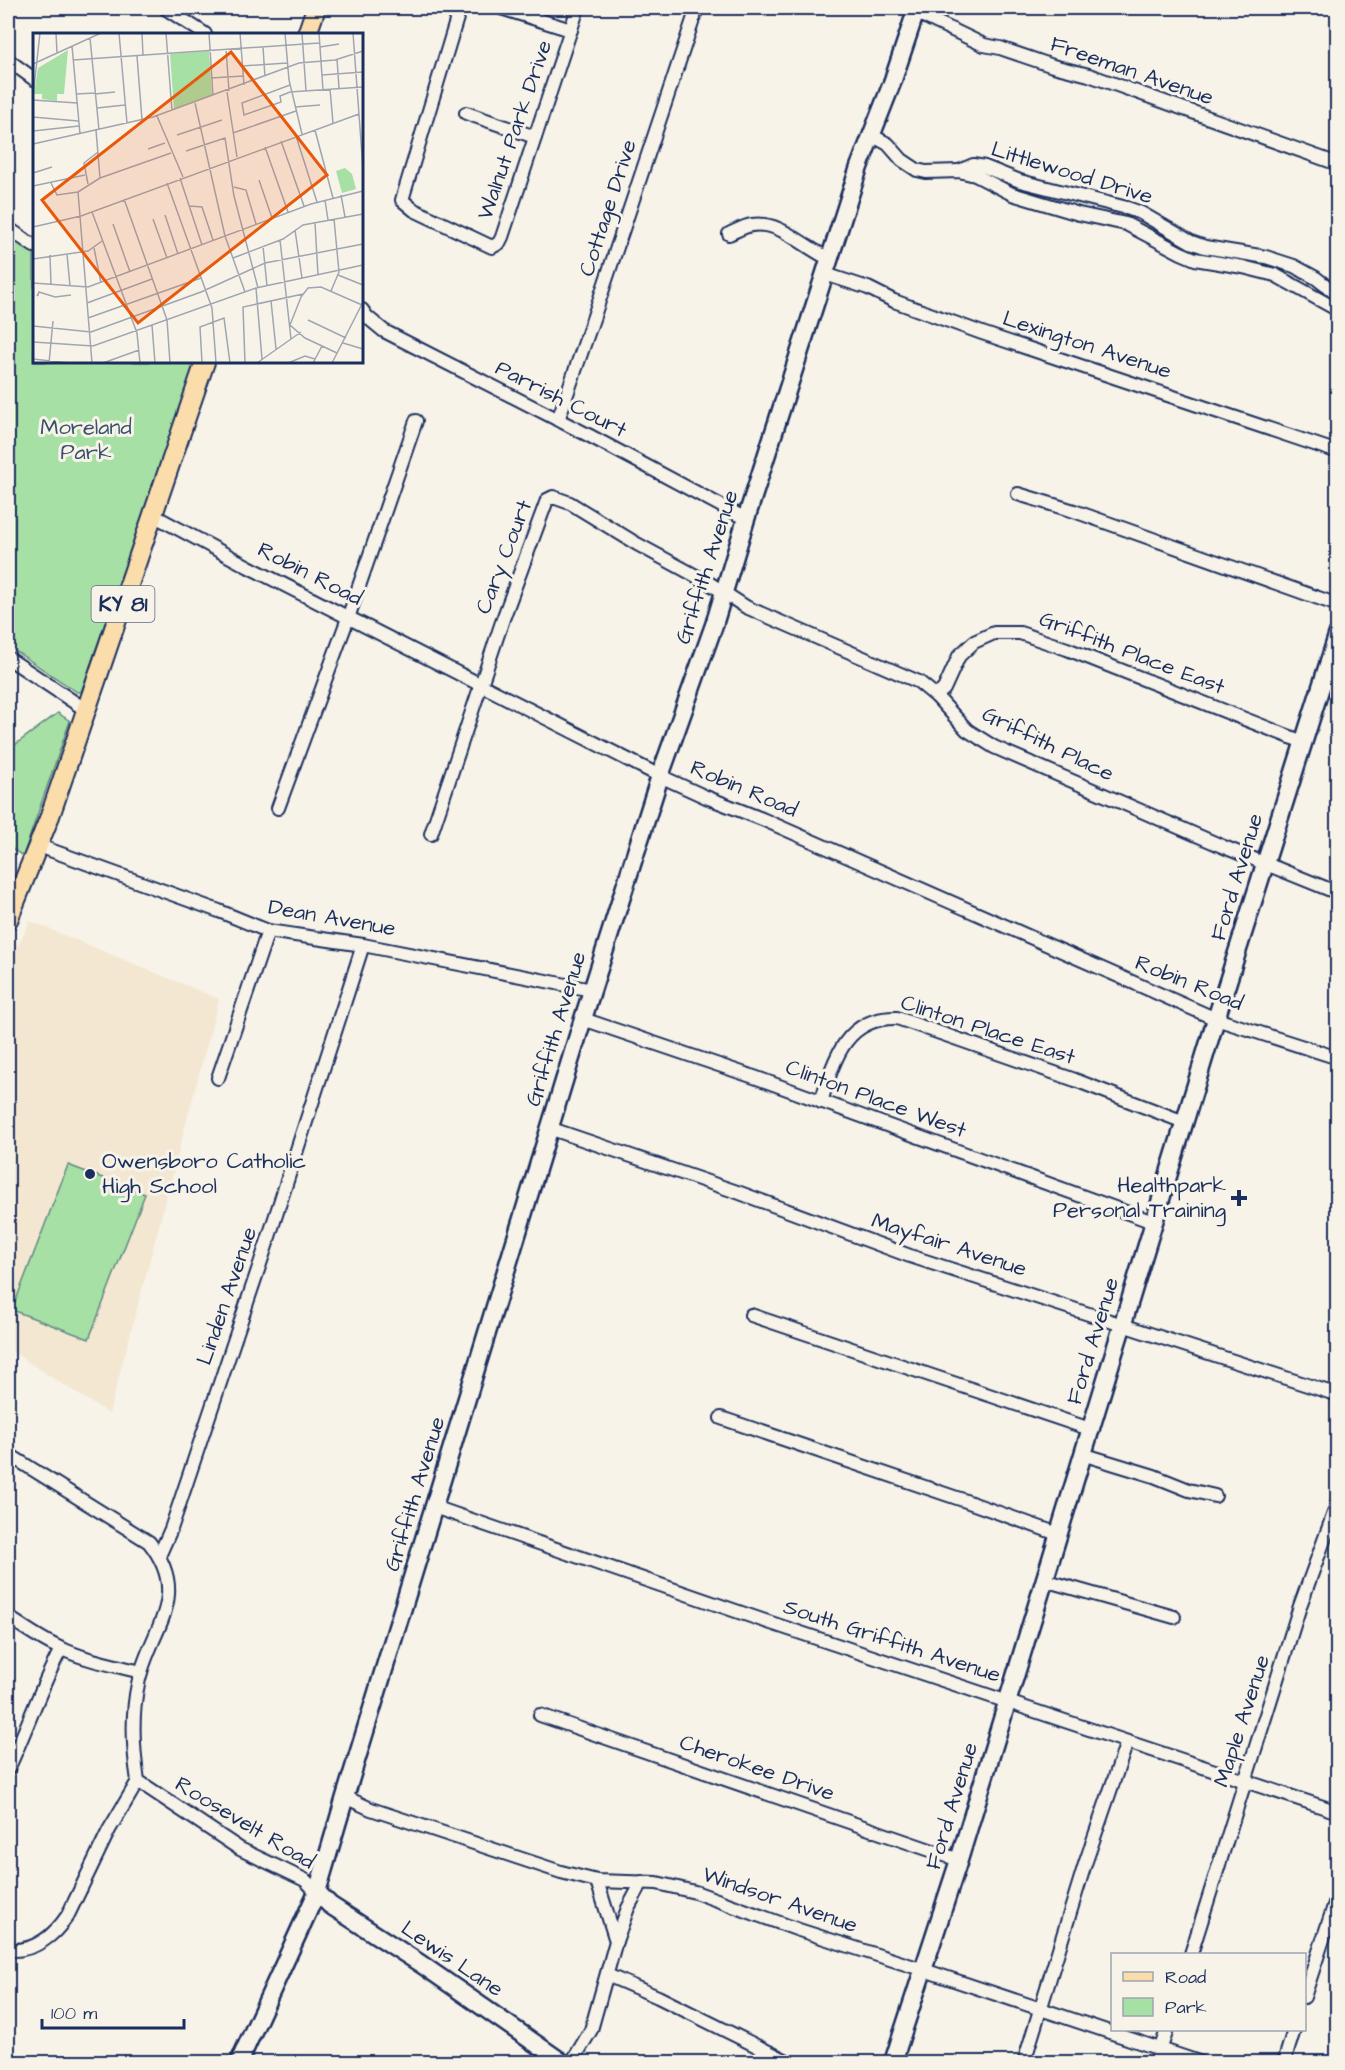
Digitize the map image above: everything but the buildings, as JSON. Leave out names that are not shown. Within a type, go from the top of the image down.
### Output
[{"type":"main road","points":[[307,33],[316,8]]},
{"type":"main road","name":"KY 81","points":[[8,920],[39,846],[205,363]]},
{"type":"street","points":[[165,8],[203,33]]},
{"type":"street","name":"Walnut Park Drive","points":[[460,8],[402,200],[406,205],[424,215],[487,245],[496,246],[502,237],[578,8]]},
{"type":"street","points":[[501,8],[571,30]]},
{"type":"street","name":"Cottage Drive","points":[[558,420],[697,8]]},
{"type":"street","name":"Griffith Avenue","points":[[239,2062],[317,1892],[549,1128],[660,776],[723,593],[859,166],[916,10]]},
{"type":"street","name":"Freeman Avenue","points":[[916,10],[984,45],[1089,75],[1338,164]]},
{"type":"street","points":[[8,60],[33,78]]},
{"type":"street","points":[[466,113],[535,137]]},
{"type":"street","name":"Littlewood Drive","points":[[872,135],[888,144],[902,160],[916,170],[959,171],[975,175],[1012,194],[1079,214],[1126,224],[1195,259],[1275,275],[1338,310]]},
{"type":"street","name":"Littlewood Drive","points":[[959,171],[973,165],[986,167],[1020,181],[1127,208],[1141,213],[1198,244],[1266,256],[1294,266],[1316,278],[1338,295]]},
{"type":"street","name":"Lexington Avenue","points":[[729,234],[751,225],[769,226],[784,231],[818,253],[828,266],[857,284],[894,301],[982,333],[1338,452]]},
{"type":"street","points":[[8,228],[33,245]]},
{"type":"street","name":"Parrish Court","points":[[363,311],[374,325],[384,331],[746,519]]},
{"type":"street","points":[[278,808],[348,618],[416,421]]},
{"type":"street","points":[[1018,494],[1074,511],[1338,605]]},
{"type":"street","name":"Cary Court","points":[[481,684],[539,519],[550,498],[570,503],[723,593]]},
{"type":"street","name":"Robin Road","points":[[153,515],[348,618],[660,776],[1216,1019],[1338,1058]]},
{"type":"street","name":"Griffith Place","points":[[723,593],[746,607],[919,682],[936,696],[967,730],[994,747],[1338,893]]},
{"type":"street","name":"Griffith Place East","points":[[936,696],[944,689],[959,657],[974,642],[994,633],[1020,633],[1067,649],[1303,742]]},
{"type":"street","name":"Ford Avenue","points":[[893,2062],[959,1860],[1153,1222],[1338,633]]},
{"type":"street","points":[[8,658],[86,710]]},
{"type":"street","points":[[431,834],[481,684]]},
{"type":"street","name":"Dean Avenue","points":[[39,846],[268,931],[363,945],[592,990]]},
{"type":"street","points":[[218,1078],[268,931]]},
{"type":"street","name":"Linden Avenue","points":[[159,1556],[171,1529],[263,1257],[363,945]]},
{"type":"street","name":"Clinton Place East","points":[[822,1102],[840,1050],[855,1031],[875,1020],[897,1018],[1075,1080],[1184,1122]]},
{"type":"street","name":"Clinton Place West","points":[[583,1019],[822,1102],[1153,1222]]},
{"type":"street","name":"Mayfair Avenue","points":[[549,1128],[751,1197],[910,1256],[1338,1395]]},
{"type":"street","points":[[751,1315],[1090,1429]]},
{"type":"street","points":[[721,1419],[1058,1534]]},
{"type":"street","points":[[8,1454],[148,1542],[159,1556],[167,1576],[167,1603],[164,1616],[141,1672],[134,1717],[135,1762],[138,1781],[109,1830],[61,1926],[44,1942],[25,1949],[8,1950]]},
{"type":"street","points":[[1082,1454],[1154,1476],[1189,1490],[1215,1496]]},
{"type":"street","name":"Maple Avenue","points":[[1191,1953],[1300,1606],[1338,1502]]},
{"type":"street","name":"South Griffith Avenue","points":[[434,1507],[1338,1812]]},
{"type":"street","points":[[1044,1580],[1174,1617]]},
{"type":"street","points":[[8,1617],[61,1649],[141,1672]]},
{"type":"street","points":[[8,1769],[43,1684],[61,1649]]},
{"type":"street","name":"Cherokee Drive","points":[[540,1716],[959,1860]]},
{"type":"street","points":[[1024,2062],[1085,1864],[1127,1742]]},
{"type":"street","name":"Roosevelt Road","points":[[138,1781],[240,1849],[305,1881],[317,1892]]},
{"type":"street","name":"Windsor Avenue","points":[[345,1797],[371,1809],[561,1872],[597,1881],[657,1883],[694,1892],[799,1930],[1199,2062]]},
{"type":"street","points":[[597,1881],[616,1941]]},
{"type":"street","points":[[572,2062],[591,2030],[616,1941],[628,1908],[642,1882]]},
{"type":"street","name":"Lewis Lane","points":[[317,1892],[330,1905],[421,1964],[562,2062]]},
{"type":"street","points":[[1306,1994],[1338,1894]]},
{"type":"street","points":[[607,1975],[649,1993],[789,2062]]},
{"type":"street","points":[[1156,2062],[1167,2031]]},
{"type":"street","points":[[1284,2062],[1294,2031]]},
{"type":"shaded area","name":"Owensboro Catholic High School","points":[[30,921],[219,999],[109,1414],[8,1349],[8,967]]},
{"type":"green space","name":"Moreland Park","points":[[8,233],[33,250],[33,363],[196,363],[81,692],[77,692],[8,646]]},
{"type":"green space","points":[[58,713],[70,721],[23,856],[8,846],[8,750]]},
{"type":"green space","points":[[68,1165],[145,1194],[89,1339],[12,1310]]},
{"type":"place","name":"Owensboro Catholic High School","points":[[90,1174]]},
{"type":"place","name":"Healthpark Personal Training","points":[[1239,1198]]}]
